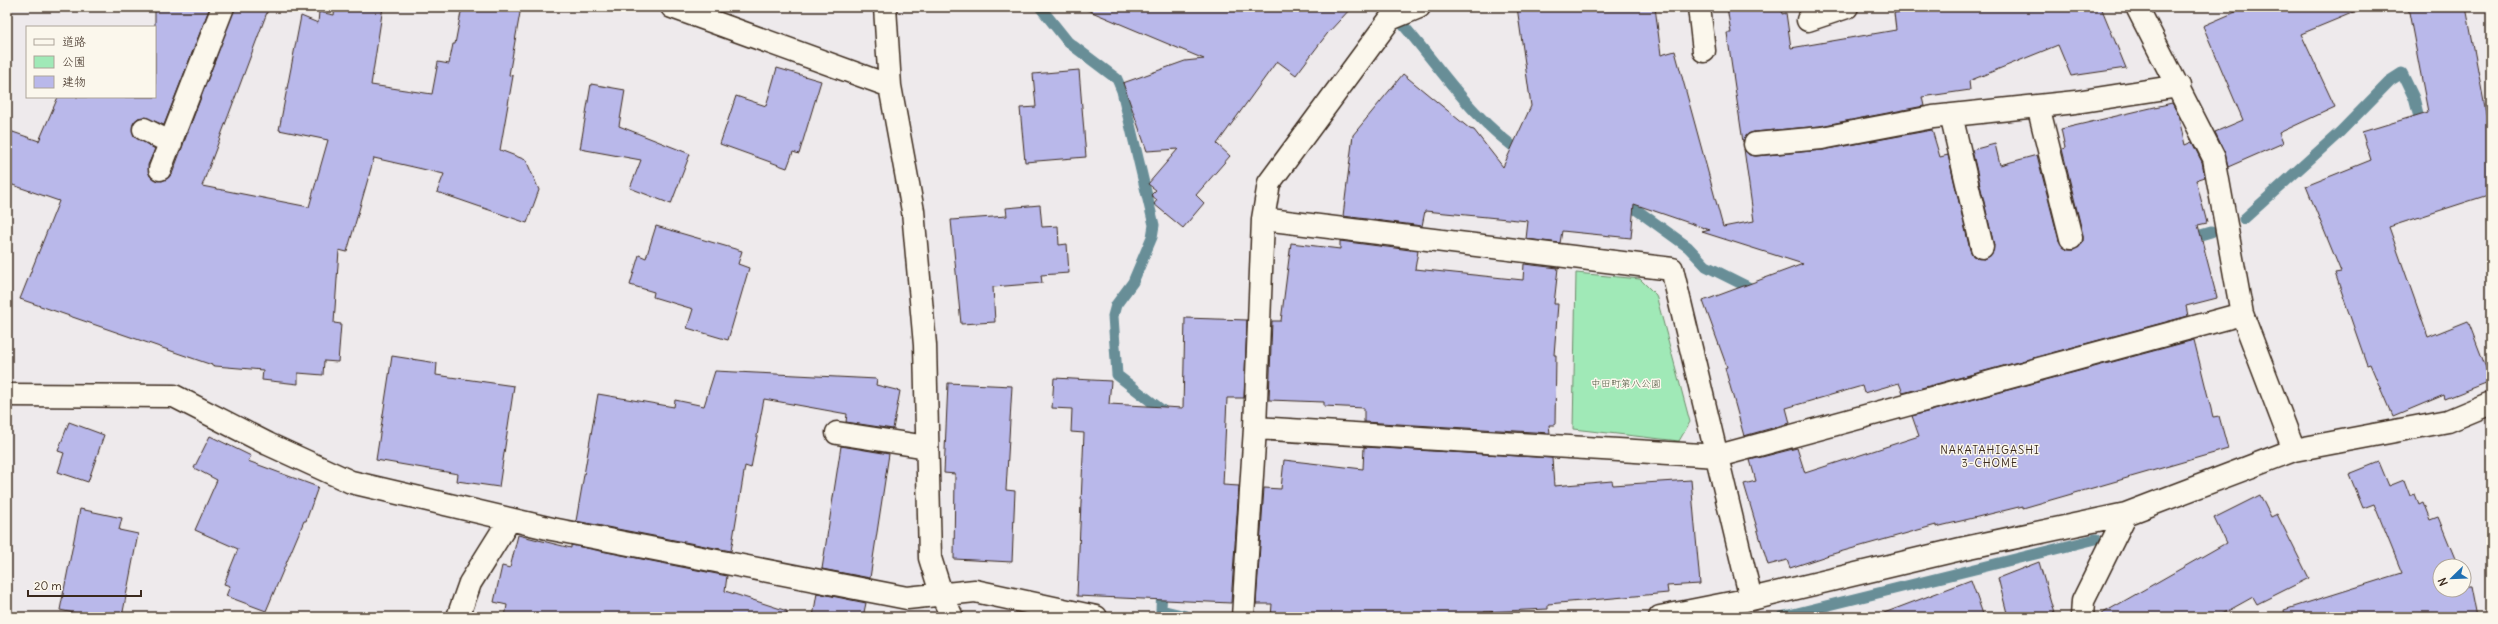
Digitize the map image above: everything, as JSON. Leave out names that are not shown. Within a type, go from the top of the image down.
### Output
[{"type":"street","points":[[160,169],[223,7]]},
{"type":"street","points":[[672,7],[890,86]]},
{"type":"street","points":[[885,7],[890,86],[913,211],[925,345],[930,558],[940,593],[952,617]]},
{"type":"street","points":[[1243,617],[1255,428],[1263,219],[1269,182],[1390,19],[1419,7]]},
{"type":"street","points":[[1699,7],[1704,52]]},
{"type":"street","points":[[1808,20],[1847,7]]},
{"type":"street","points":[[2141,8],[2214,158],[2242,314],[2294,450]]},
{"type":"street","points":[[1755,144],[1822,138],[1951,115],[2038,106],[2179,86]]},
{"type":"street","points":[[2038,106],[2072,238]]},
{"type":"street","points":[[1951,115],[1982,246]]},
{"type":"street","points":[[144,129],[171,143]]},
{"type":"street","points":[[1263,219],[1672,269],[1751,599]]},
{"type":"street","points":[[1255,428],[1718,456],[2242,314]]},
{"type":"street","points":[[7,395],[174,396],[268,444],[351,482],[552,529],[907,598],[940,593],[976,592],[1096,617]]},
{"type":"street","points":[[1660,617],[1751,599],[1965,548],[2126,514],[2294,450],[2448,421],[2491,403]]},
{"type":"street","points":[[837,432],[927,447]]},
{"type":"street","points":[[2082,617],[2083,601],[2126,514]]},
{"type":"street","points":[[458,617],[470,583],[510,519]]},
{"type":"green space","name":"中田町第八公園","points":[[1576,273],[1640,279],[1656,295],[1690,422],[1679,441],[1573,429]]},
{"type":"building","points":[[155,7],[210,7],[164,125],[144,117],[138,118],[133,124],[134,136],[155,149],[148,165],[150,176],[162,181],[172,174],[235,7],[269,7],[202,186],[309,207],[328,140],[279,130],[301,16],[318,23],[319,12],[334,15],[335,7],[383,7],[371,85],[432,94],[438,62],[449,64],[453,44],[455,44],[462,7],[521,7],[509,75],[513,76],[500,150],[526,160],[539,190],[527,223],[437,192],[444,174],[374,158],[347,252],[339,250],[334,323],[341,324],[338,362],[324,361],[323,375],[298,373],[298,384],[262,380],[263,370],[215,366],[20,299],[59,201],[7,183],[7,130],[39,141],[58,98],[156,98]]},
{"type":"building","points":[[1080,7],[1352,7],[1327,34],[1296,75],[1277,61],[1217,144],[1230,156],[1196,195],[1204,203],[1183,228],[1154,204],[1157,200],[1151,195],[1156,190],[1148,184],[1178,149],[1147,151],[1123,83],[1185,61],[1204,59]]},
{"type":"building","points":[[1517,7],[1655,7],[1661,55],[1675,51],[1723,227],[1754,221],[1744,149],[1749,155],[1756,156],[1823,150],[1932,130],[1940,157],[1948,155],[1970,250],[1973,256],[1984,259],[1990,256],[1994,245],[1972,150],[1995,144],[2000,165],[2037,155],[2059,241],[2067,250],[2074,250],[2083,242],[2083,235],[2062,149],[2065,148],[2061,129],[2172,103],[2178,114],[2185,145],[2192,142],[2202,162],[2205,177],[2196,180],[2207,223],[2198,225],[2217,298],[2186,306],[2188,316],[1903,393],[1899,383],[1864,393],[1862,386],[1786,408],[1790,423],[1744,436],[1725,368],[1727,367],[1703,301],[1803,264],[1702,232],[1710,230],[1634,204],[1631,238],[1562,231],[1560,243],[1526,239],[1528,221],[1425,211],[1422,226],[1343,216],[1353,135],[1403,74],[1470,129],[1474,130],[1503,167],[1531,106]]},
{"type":"building","points":[[1727,7],[1781,7],[1782,14],[1786,13],[1791,48],[1896,30],[1894,13],[1936,7],[2101,7],[2126,68],[2071,76],[2058,45],[1969,81],[1970,90],[1922,97],[1924,106],[1820,126],[1754,132],[1748,134],[1743,142],[1727,33],[1731,33]]},
{"type":"building","points":[[2247,7],[2364,8],[2301,34],[2335,107],[2279,133],[2283,143],[2228,167],[2225,153],[2215,132],[2243,120],[2203,26]]},
{"type":"building","points":[[2408,7],[2466,7],[2491,139],[2491,194],[2389,227],[2428,337],[2468,321],[2491,381],[2445,399],[2444,395],[2394,416],[2392,411],[2390,411],[2370,364],[2367,365],[2335,273],[2341,272],[2306,186],[2371,160],[2362,132],[2428,112]]},
{"type":"building","points":[[777,68],[821,81],[799,154],[793,152],[787,168],[720,144],[736,96],[766,106]]},
{"type":"building","points":[[1079,70],[1086,157],[1025,162],[1020,108],[1036,107],[1033,74]]},
{"type":"building","points":[[591,84],[625,90],[619,126],[690,154],[671,204],[630,188],[641,160],[580,149]]},
{"type":"building","points":[[1040,205],[1042,227],[1058,226],[1059,245],[1067,244],[1069,273],[1041,275],[1042,283],[993,287],[995,322],[961,324],[951,220],[1007,216],[1006,208]]},
{"type":"building","points":[[656,226],[742,251],[738,264],[749,268],[728,340],[687,328],[693,309],[653,297],[654,292],[630,285],[639,255],[646,258]]},
{"type":"building","points":[[1340,241],[1418,251],[1415,269],[1523,280],[1524,264],[1558,268],[1554,304],[1558,304],[1554,355],[1556,355],[1555,425],[1549,425],[1550,433],[1364,422],[1364,408],[1324,406],[1324,402],[1269,400],[1272,321],[1281,321],[1291,243],[1340,249]]},
{"type":"building","points":[[1185,318],[1247,320],[1244,398],[1227,398],[1223,485],[1239,486],[1231,603],[1077,596],[1084,433],[1071,432],[1072,409],[1052,408],[1054,378],[1111,381],[1109,404],[1183,408]]},
{"type":"building","points":[[2194,340],[2213,417],[2219,416],[2228,449],[2023,508],[2023,506],[1936,527],[1936,525],[1829,555],[1790,568],[1787,560],[1768,565],[1744,484],[1756,481],[1750,460],[1797,448],[1805,473],[1919,436],[1912,416]]},
{"type":"building","points":[[392,356],[437,363],[436,375],[514,386],[499,487],[457,481],[458,474],[376,460]]},
{"type":"building","points":[[715,371],[877,379],[876,385],[900,391],[893,429],[846,422],[847,414],[764,399],[751,468],[745,466],[731,551],[576,521],[598,394],[674,407],[675,400],[704,406]]},
{"type":"building","points":[[948,383],[1012,386],[1006,490],[1015,491],[1012,562],[954,559],[955,474],[944,473]]},
{"type":"building","points":[[69,422],[104,435],[88,482],[58,472],[64,453],[58,451]]},
{"type":"building","points":[[210,436],[251,456],[248,461],[318,487],[306,521],[304,521],[266,611],[226,596],[230,586],[224,584],[238,549],[195,530],[217,480],[194,468]]},
{"type":"building","points":[[841,446],[889,454],[870,578],[822,569]]},
{"type":"building","points":[[1364,447],[1552,458],[1554,486],[1612,481],[1613,485],[1691,480],[1700,584],[1667,586],[1668,593],[1548,604],[1548,609],[1484,612],[1484,617],[1271,617],[1272,604],[1256,604],[1264,488],[1281,489],[1284,460],[1363,469]]},
{"type":"building","points":[[2379,462],[2389,486],[2404,480],[2410,496],[2415,494],[2419,504],[2423,502],[2430,520],[2438,517],[2455,558],[2432,558],[2432,598],[2472,598],[2472,591],[2477,617],[2285,617],[2284,610],[2402,573],[2374,504],[2363,508],[2349,474]]},
{"type":"building","points":[[2260,495],[2271,517],[2277,514],[2309,578],[2257,604],[2253,597],[2217,617],[2096,617],[2226,543],[2214,518]]},
{"type":"building","points":[[80,509],[122,518],[119,530],[138,534],[122,617],[92,617],[60,610]]},
{"type":"building","points":[[518,535],[571,548],[571,545],[727,576],[725,591],[787,611],[786,617],[505,617],[507,605],[494,602],[502,566],[510,568]]},
{"type":"building","points":[[2039,562],[2055,617],[2008,617],[1998,578]]},
{"type":"building","points":[[1971,580],[1984,617],[1885,617],[1884,613]]},
{"type":"building","points":[[817,593],[866,603],[863,617],[813,617]]},
{"type":"waterway","points":[[1040,7],[1068,42],[1117,79],[1122,91],[1154,225],[1152,237],[1133,282],[1116,305],[1113,316],[1117,375],[1167,414],[1167,417]]},
{"type":"waterway","points":[[1387,7],[1468,104],[1504,139],[1524,154]]},
{"type":"waterway","points":[[2244,219],[2340,132],[2391,80],[2402,73],[2414,98],[2422,129]]},
{"type":"waterway","points":[[1623,200],[1688,247],[1706,266],[1758,292]]},
{"type":"waterway","points":[[2187,239],[2211,232]]},
{"type":"waterway","points":[[1781,617],[2096,539]]},
{"type":"waterway","points":[[1162,586],[1161,610],[1190,617]]},
{"type":"district","name":"NAKATAHIGASHI 3-CHOME","points":[[1990,456]]}]
